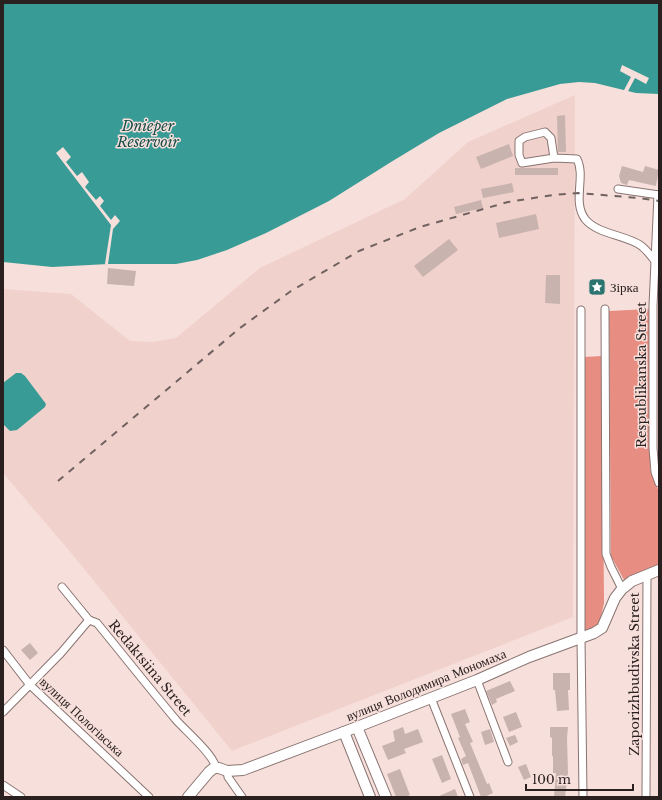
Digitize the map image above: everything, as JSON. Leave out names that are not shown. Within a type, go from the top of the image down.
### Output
[{"type":"street","points":[[554,158],[552,138],[545,132],[524,137],[520,141],[518,155],[522,163],[554,158],[577,159],[580,166],[579,200],[585,219],[593,226],[640,245],[655,261]]},
{"type":"street","name":"Respublikanska Street","points":[[618,189],[659,195],[655,261],[655,472],[659,483]]},
{"type":"street","points":[[605,309],[606,554],[622,589]]},
{"type":"street","points":[[581,310],[581,638],[584,797]]},
{"type":"street","name":"вулиця Володимира Мономаха","points":[[216,768],[243,770],[357,727],[477,680],[529,657],[594,633],[602,628],[615,598],[622,589],[632,581],[659,570]]},
{"type":"street","name":"Zaporizhbudivska Street","points":[[646,797],[647,575]]},
{"type":"street","name":"Redaktsiina Street","points":[[62,587],[89,620],[97,623],[177,721],[212,758],[216,768]]},
{"type":"street","points":[[3,712],[76,637],[84,624],[89,620]]},
{"type":"street","name":"вулиця Пологівська","points":[[3,650],[30,685],[149,797]]},
{"type":"street","points":[[477,680],[508,762]]},
{"type":"street","points":[[430,698],[470,797]]},
{"type":"street","points":[[357,727],[386,797]]},
{"type":"street","points":[[344,732],[370,797]]},
{"type":"street","points":[[188,797],[212,769],[216,768]]},
{"type":"street","points":[[227,770],[228,777],[242,797]]},
{"type":"street","points":[[3,785],[21,797]]},
{"type":"shaded area","points":[[575,95],[573,617],[232,751],[72,554],[3,473],[3,289],[71,294],[130,341],[153,342],[176,338],[260,268],[405,199],[468,142]]},
{"type":"shaded area","points":[[650,309],[650,469],[659,492],[659,564],[624,580],[611,556],[609,311]]},
{"type":"shaded area","points":[[602,356],[604,603],[599,625],[584,634],[584,357]]},
{"type":"water","name":"Dnieper Reservoir","points":[[3,3],[659,3],[659,94],[636,93],[595,83],[579,82],[560,84],[507,99],[439,133],[329,201],[266,233],[227,250],[197,260],[176,264],[108,264],[52,267],[3,262]]},
{"type":"water","points":[[16,373],[21,373],[25,376],[46,404],[45,407],[17,430],[10,431],[3,424],[3,383]]},
{"type":"pier","points":[[622,65],[649,78],[646,84],[635,78],[627,93],[623,92],[631,77],[620,71]]},
{"type":"pier","points":[[63,147],[71,157],[66,162],[77,176],[82,172],[89,182],[85,187],[96,200],[100,196],[104,201],[100,206],[111,220],[115,215],[120,221],[113,229],[108,264],[105,264],[111,225],[56,153]]},
{"type":"building","points":[[565,115],[566,152],[558,152],[557,116]]},
{"type":"building","points":[[509,144],[513,156],[481,169],[476,157]]},
{"type":"building","points":[[622,166],[643,172],[645,166],[659,170],[656,186],[629,180],[627,185],[621,183],[619,176]]},
{"type":"building","points":[[515,168],[558,168],[558,175],[515,175]]},
{"type":"building","points":[[512,183],[514,192],[483,198],[481,189]]},
{"type":"building","points":[[481,200],[483,208],[456,214],[454,207]]},
{"type":"building","points":[[536,214],[539,229],[499,238],[496,223]]},
{"type":"building","points":[[449,239],[458,250],[423,277],[414,266]]},
{"type":"building","points":[[108,268],[136,271],[134,286],[107,284]]},
{"type":"building","points":[[546,275],[560,275],[560,304],[545,303]]},
{"type":"building","points":[[30,643],[38,653],[30,660],[21,650]]},
{"type":"building","points":[[553,673],[570,673],[570,690],[568,690],[569,710],[557,711],[555,690],[553,690]]},
{"type":"building","points":[[510,681],[515,691],[496,699],[497,702],[492,705],[486,691]]},
{"type":"building","points":[[465,709],[470,722],[465,724],[473,742],[470,743],[487,784],[489,783],[493,793],[484,797],[481,797],[468,763],[463,765],[461,759],[466,756],[458,738],[460,737],[451,714]]},
{"type":"building","points":[[516,712],[522,727],[509,732],[503,717]]},
{"type":"building","points":[[403,727],[405,734],[418,729],[423,742],[404,749],[406,753],[388,760],[382,746],[395,741],[393,731]]},
{"type":"building","points":[[550,727],[568,727],[568,773],[565,797],[554,797],[556,773],[553,773],[552,738],[550,737]]},
{"type":"building","points":[[490,729],[494,742],[485,745],[481,732]]},
{"type":"building","points":[[515,735],[518,742],[510,746],[506,738]]},
{"type":"building","points":[[442,755],[451,779],[442,783],[432,759]]},
{"type":"building","points":[[526,764],[531,777],[524,780],[518,767]]},
{"type":"building","points":[[400,769],[410,795],[405,797],[396,797],[387,774]]},
{"type":"building","points":[[455,789],[458,797],[437,797]]},
{"type":"railway","points":[[58,481],[240,328],[291,291],[359,251],[420,227],[508,202],[553,195],[578,193],[659,201]]},
{"type":"place","name":"Зірка","points":[[597,287]]}]
